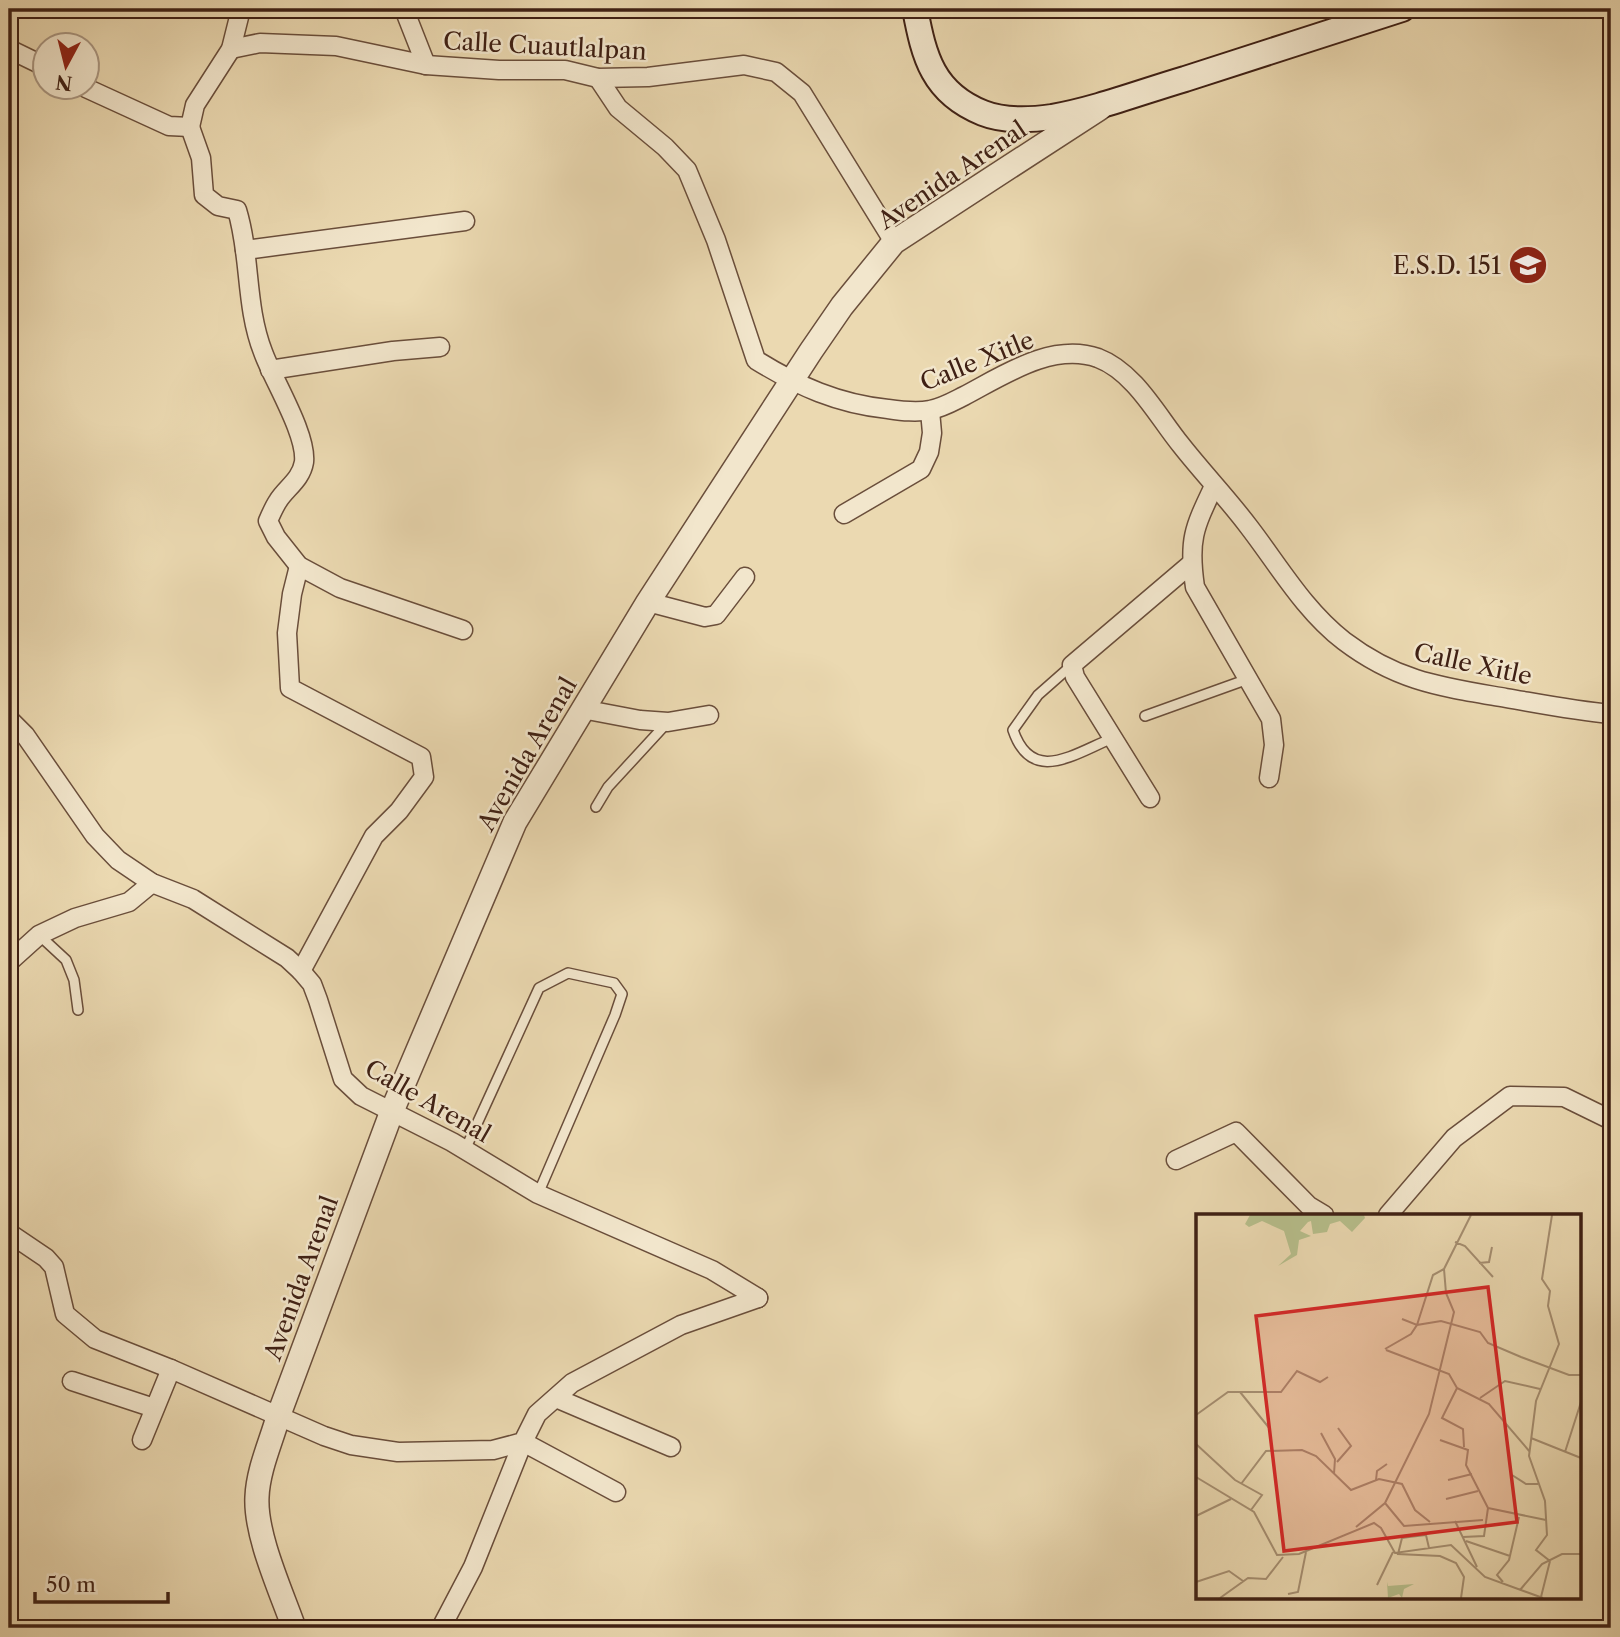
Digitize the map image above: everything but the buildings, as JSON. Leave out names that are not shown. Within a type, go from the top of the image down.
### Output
[{"type":"main road","points":[[915,9],[922,50],[936,77],[958,100],[985,114],[1013,119],[1050,117],[1108,103],[1402,9]]},
{"type":"street","points":[[241,9],[231,49],[195,105],[190,127],[201,158],[204,195],[218,206],[237,210],[243,228],[248,291],[261,349],[301,437],[304,463],[294,485],[278,499],[268,521],[281,544],[299,566],[340,588],[463,630]]},
{"type":"street","points":[[404,9],[426,65]]},
{"type":"street","name":"Calle Cuautlalpan","points":[[231,49],[260,43],[336,46],[426,65],[499,70],[565,69],[598,78],[648,77],[744,65],[776,72],[802,93],[894,242]]},
{"type":"street","points":[[9,49],[32,61]]},
{"type":"street","name":"Calle Xitle","points":[[598,78],[618,108],[665,147],[687,170],[720,253],[755,360],[792,382],[827,397],[866,407],[909,412],[930,411],[1041,358],[1071,354],[1096,357],[1124,375],[1249,526],[1281,572],[1324,623],[1345,641],[1369,657],[1415,680],[1438,687],[1611,714]]},
{"type":"street","points":[[102,95],[169,126],[190,127]]},
{"type":"street","name":"Avenida Arenal","points":[[294,1628],[261,1531],[257,1496],[278,1417],[392,1111],[515,822],[648,602],[842,306],[894,242],[1108,103]]},
{"type":"street","points":[[245,250],[465,221]]},
{"type":"street","points":[[270,370],[393,351],[440,347]]},
{"type":"street","points":[[844,514],[920,469],[929,452],[932,433],[930,411]]},
{"type":"street","points":[[1214,486],[1194,529],[1192,563],[1195,587],[1270,719],[1274,745],[1269,778]]},
{"type":"street","points":[[1150,798],[1075,677],[1072,665],[1192,563]]},
{"type":"street","points":[[299,566],[287,633],[290,688],[421,757],[425,777],[399,811],[374,836],[301,971]]},
{"type":"street","points":[[648,602],[705,617],[716,615],[745,577]]},
{"type":"street","points":[[582,709],[640,720],[668,722],[709,715]]},
{"type":"street","name":"Calle Arenal","points":[[9,719],[25,735],[95,836],[118,860],[152,884],[193,899],[287,958],[301,971],[312,984],[343,1079],[361,1096],[465,1150],[538,1194],[712,1270],[758,1298],[681,1325],[572,1383],[556,1398]]},
{"type":"street","points":[[9,962],[39,935],[75,918],[129,902],[152,884]]},
{"type":"street","points":[[1389,1214],[1454,1138],[1510,1096],[1564,1097],[1611,1120]]},
{"type":"street","points":[[1176,1160],[1236,1132],[1309,1206],[1322,1214]]},
{"type":"street","points":[[9,1233],[46,1258],[54,1267],[65,1314],[95,1339],[351,1445],[398,1452],[493,1450],[523,1442],[616,1492]]},
{"type":"street","points":[[142,1440],[171,1369]]},
{"type":"street","points":[[72,1381],[154,1408]]},
{"type":"street","points":[[441,1628],[473,1567],[537,1413],[556,1398],[671,1447]]},
{"type":"lane","points":[[1072,665],[1038,695],[1013,730],[1018,746],[1034,759],[1049,764],[1113,738]]},
{"type":"lane","points":[[1145,716],[1248,679]]},
{"type":"lane","points":[[596,807],[608,787],[668,722]]},
{"type":"lane","points":[[39,935],[66,960],[74,981],[78,1010]]},
{"type":"lane","points":[[465,1150],[539,988],[568,973],[614,983],[622,994],[615,1015],[538,1194]]},
{"type":"place","name":"E.S.D. 151","points":[[1528,265]]}]
